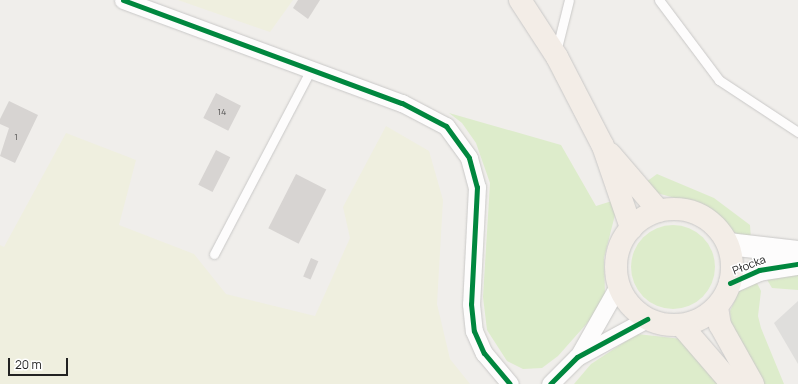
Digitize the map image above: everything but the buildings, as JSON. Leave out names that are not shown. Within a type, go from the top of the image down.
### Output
[{"type":"main road","points":[[520,0],[557,57],[603,146],[631,228]]},
{"type":"main road","points":[[603,146],[659,211]]},
{"type":"main road","points":[[680,209],[700,215],[716,227],[728,244],[732,259],[730,283],[717,307],[697,321],[681,326],[647,319],[630,305],[618,286],[617,255],[631,228],[659,211],[680,209]]},
{"type":"main road","points":[[717,307],[723,330],[753,384]]},
{"type":"main road","points":[[681,326],[732,384]]},
{"type":"street","points":[[122,0],[420,110],[446,126],[463,146],[474,172],[478,203],[471,290],[474,331],[484,354],[510,384]]},
{"type":"street","name":"Płocka","points":[[728,244],[798,252]]},
{"type":"street","name":"Płocka","points":[[730,283],[759,270],[798,264]]},
{"type":"street","points":[[550,384],[577,357],[618,286]]},
{"type":"street","points":[[577,357],[647,319]]},
{"type":"lane","points":[[557,57],[557,37],[569,0]]},
{"type":"lane","points":[[659,0],[667,14],[719,80],[798,132]]},
{"type":"lane","points":[[214,254],[311,69]]},
{"type":"shaded area","points":[[798,301],[798,364],[774,323]]},
{"type":"green space","points":[[178,0],[293,0],[270,32]]},
{"type":"green space","points":[[449,113],[561,145],[596,206],[612,201],[616,211],[604,258],[605,295],[589,321],[558,356],[542,368],[523,369],[507,361],[487,330],[483,297],[490,183],[476,143],[462,123]]},
{"type":"green space","points":[[386,126],[429,151],[443,200],[437,304],[450,359],[470,384],[0,384],[0,245],[4,247],[66,133],[136,160],[119,225],[194,254],[226,294],[315,316],[350,238],[343,207]]},
{"type":"green space","points":[[657,174],[714,198],[750,225],[751,240],[735,233],[704,206],[657,193],[646,182]]},
{"type":"green space","points":[[665,225],[681,225],[697,232],[708,243],[715,259],[715,275],[712,283],[703,297],[697,302],[681,309],[665,309],[649,302],[638,291],[631,275],[631,259],[638,243],[649,232]]},
{"type":"green space","points":[[798,273],[798,290],[772,288],[766,278]]},
{"type":"green space","points":[[756,281],[761,291],[758,316],[761,328],[784,384],[762,384],[731,323],[730,311],[739,291]]},
{"type":"green space","points":[[637,334],[682,339],[724,384],[574,384],[591,364]]},
{"type":"cycle path","points":[[123,0],[402,103],[446,126],[469,158],[477,187],[471,304],[474,331],[484,353],[510,384]]},
{"type":"cycle path","points":[[730,283],[759,270],[798,264]]},
{"type":"cycle path","points":[[550,384],[577,357],[647,319]]}]
